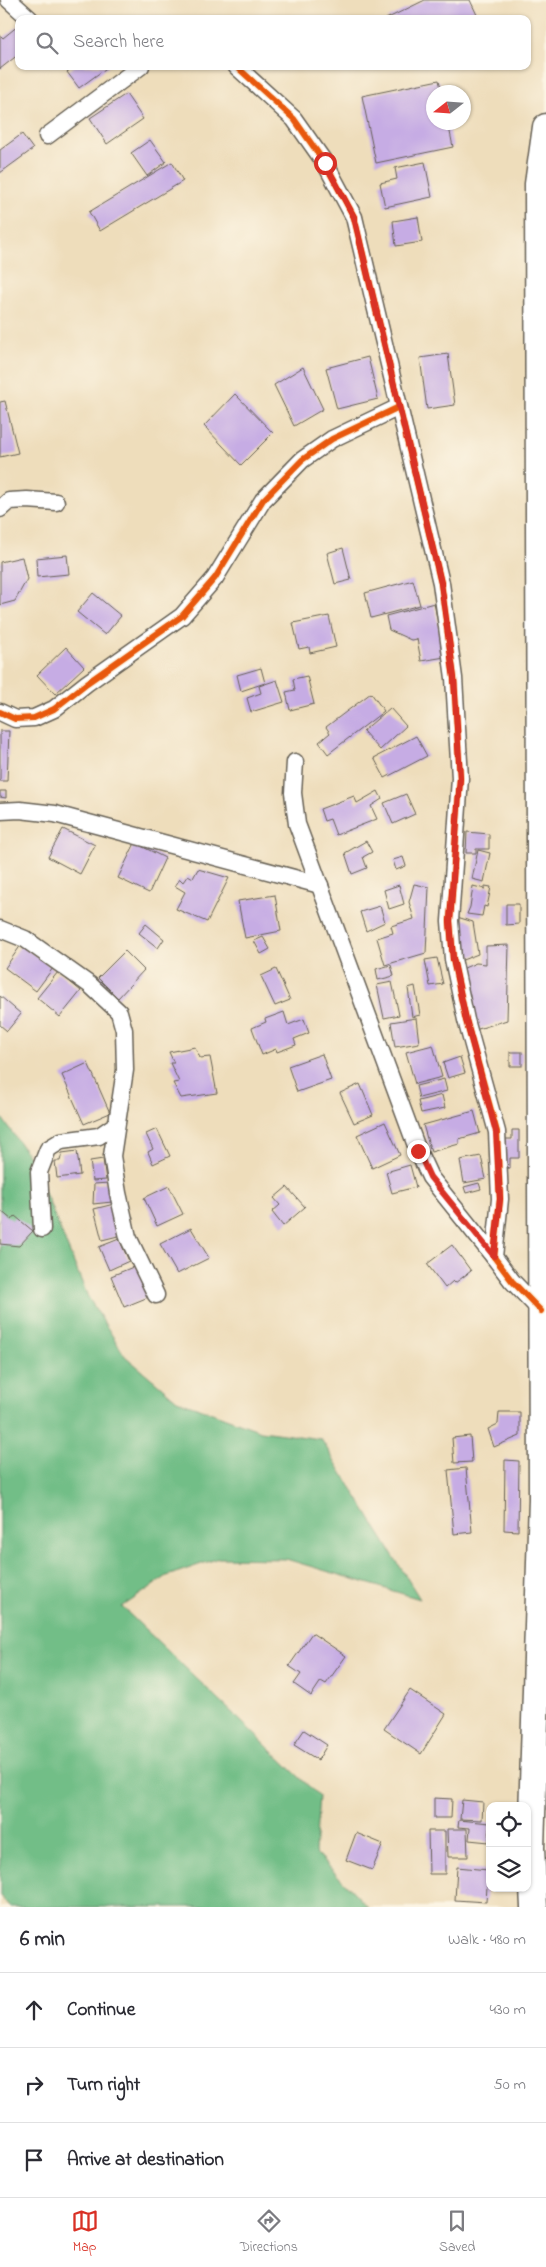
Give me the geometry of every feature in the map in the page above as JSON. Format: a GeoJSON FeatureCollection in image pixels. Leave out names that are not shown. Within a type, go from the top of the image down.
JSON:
{"type":"FeatureCollection","features":[{"type":"Feature","properties":{"kind":"main road"},"geometry":{"type":"LineString","coordinates":[[534,1907],[531,1848],[542,1499],[538,184],[545,132]]}},
{"type":"Feature","properties":{"kind":"street"},"geometry":{"type":"LineString","coordinates":[[9,0],[26,15]]}},
{"type":"Feature","properties":{"kind":"street"},"geometry":{"type":"LineString","coordinates":[[47,136],[135,70]]}},
{"type":"Feature","properties":{"kind":"street"},"geometry":{"type":"LineString","coordinates":[[240,70],[294,120],[325,163],[354,217],[441,583],[454,678],[460,778],[450,921],[453,959],[466,1020],[496,1132],[500,1199],[494,1256]]}},
{"type":"Feature","properties":{"kind":"street"},"geometry":{"type":"LineString","coordinates":[[0,712],[15,719],[34,718],[54,709],[86,683],[182,616],[215,578],[263,500],[302,460],[332,440],[399,406]]}},
{"type":"Feature","properties":{"kind":"street"},"geometry":{"type":"LineString","coordinates":[[0,509],[9,501],[56,502]]}},
{"type":"Feature","properties":{"kind":"street"},"geometry":{"type":"LineString","coordinates":[[296,762],[293,793],[297,824],[418,1151],[430,1177],[512,1281],[541,1312]]}},
{"type":"Feature","properties":{"kind":"street"},"geometry":{"type":"LineString","coordinates":[[0,811],[20,810],[55,814],[320,885]]}},
{"type":"Feature","properties":{"kind":"street"},"geometry":{"type":"LineString","coordinates":[[0,928],[25,940],[90,985],[119,1012],[124,1030],[125,1070],[115,1125],[112,1156],[128,1237],[156,1296]]}},
{"type":"Feature","properties":{"kind":"street"},"geometry":{"type":"LineString","coordinates":[[42,1229],[39,1172],[48,1149],[61,1142],[98,1136],[115,1125]]}},
{"type":"Feature","properties":{"kind":"green space"},"geometry":{"type":"Polygon","coordinates":[[[0,1115],[32,1161],[88,1297],[125,1356],[177,1400],[261,1431],[321,1439],[420,1599],[286,1559],[219,1558],[167,1576],[122,1607],[319,1796],[315,1852],[368,1907],[9,1907],[0,1896],[0,1115]]]}},
{"type":"Feature","properties":{"kind":"building"},"geometry":{"type":"Polygon","coordinates":[[[425,0],[470,0],[477,15],[394,15],[425,0]]]}},
{"type":"Feature","properties":{"kind":"building"},"geometry":{"type":"Polygon","coordinates":[[[15,28],[15,57],[0,69],[0,35],[3,38],[15,28]]]}},
{"type":"Feature","properties":{"kind":"building"},"geometry":{"type":"Polygon","coordinates":[[[70,70],[104,70],[79,88],[67,72],[70,70]]]}},
{"type":"Feature","properties":{"kind":"building"},"geometry":{"type":"Polygon","coordinates":[[[439,80],[440,85],[426,85],[426,130],[450,130],[453,147],[376,163],[362,96],[439,80]]]}},
{"type":"Feature","properties":{"kind":"building"},"geometry":{"type":"Polygon","coordinates":[[[126,94],[143,119],[107,144],[90,118],[126,94]]]}},
{"type":"Feature","properties":{"kind":"building"},"geometry":{"type":"Polygon","coordinates":[[[22,134],[33,149],[0,173],[0,150],[22,134]]]}},
{"type":"Feature","properties":{"kind":"building"},"geometry":{"type":"Polygon","coordinates":[[[150,140],[166,162],[147,176],[131,153],[150,140]]]}},
{"type":"Feature","properties":{"kind":"building"},"geometry":{"type":"Polygon","coordinates":[[[172,162],[183,181],[100,231],[89,212],[172,162]]]}},
{"type":"Feature","properties":{"kind":"building"},"geometry":{"type":"Polygon","coordinates":[[[425,162],[432,197],[385,207],[380,183],[397,179],[395,168],[425,162]]]}},
{"type":"Feature","properties":{"kind":"building"},"geometry":{"type":"Polygon","coordinates":[[[418,217],[422,242],[396,246],[393,221],[418,217]]]}},
{"type":"Feature","properties":{"kind":"building"},"geometry":{"type":"Polygon","coordinates":[[[448,354],[455,405],[427,409],[420,358],[448,354]]]}},
{"type":"Feature","properties":{"kind":"building"},"geometry":{"type":"Polygon","coordinates":[[[368,357],[378,399],[337,409],[326,368],[368,357]]]}},
{"type":"Feature","properties":{"kind":"building"},"geometry":{"type":"Polygon","coordinates":[[[303,367],[323,409],[294,426],[274,385],[303,367]]]}},
{"type":"Feature","properties":{"kind":"building"},"geometry":{"type":"Polygon","coordinates":[[[235,394],[273,433],[241,465],[204,426],[235,394]]]}},
{"type":"Feature","properties":{"kind":"building"},"geometry":{"type":"Polygon","coordinates":[[[5,401],[18,453],[0,457],[0,402],[5,401]]]}},
{"type":"Feature","properties":{"kind":"building"},"geometry":{"type":"Polygon","coordinates":[[[343,548],[351,580],[335,584],[327,553],[343,548]]]}},
{"type":"Feature","properties":{"kind":"building"},"geometry":{"type":"Polygon","coordinates":[[[67,555],[69,574],[37,577],[36,558],[67,555]]]}},
{"type":"Feature","properties":{"kind":"building"},"geometry":{"type":"Polygon","coordinates":[[[22,557],[27,579],[15,601],[0,605],[0,562],[22,557]]]}},
{"type":"Feature","properties":{"kind":"building"},"geometry":{"type":"Polygon","coordinates":[[[413,580],[420,605],[371,618],[365,593],[413,580]]]}},
{"type":"Feature","properties":{"kind":"building"},"geometry":{"type":"Polygon","coordinates":[[[93,593],[121,616],[105,635],[77,612],[93,593]]]}},
{"type":"Feature","properties":{"kind":"building"},"geometry":{"type":"Polygon","coordinates":[[[434,603],[445,657],[421,661],[417,639],[411,640],[389,630],[386,616],[434,603]]]}},
{"type":"Feature","properties":{"kind":"building"},"geometry":{"type":"Polygon","coordinates":[[[329,616],[336,647],[310,653],[309,647],[299,649],[293,623],[329,616]]]}},
{"type":"Feature","properties":{"kind":"building"},"geometry":{"type":"Polygon","coordinates":[[[66,647],[84,667],[55,694],[37,675],[66,647]]]}},
{"type":"Feature","properties":{"kind":"building"},"geometry":{"type":"Polygon","coordinates":[[[261,668],[265,683],[241,691],[237,675],[261,668]]]}},
{"type":"Feature","properties":{"kind":"building"},"geometry":{"type":"Polygon","coordinates":[[[307,676],[314,704],[290,710],[286,692],[295,690],[293,679],[307,676]]]}},
{"type":"Feature","properties":{"kind":"building"},"geometry":{"type":"Polygon","coordinates":[[[277,680],[284,702],[251,712],[247,698],[261,693],[259,686],[277,680]]]}},
{"type":"Feature","properties":{"kind":"building"},"geometry":{"type":"Polygon","coordinates":[[[371,693],[384,711],[328,754],[319,742],[330,733],[326,727],[371,693]]]}},
{"type":"Feature","properties":{"kind":"building"},"geometry":{"type":"Polygon","coordinates":[[[390,708],[406,726],[380,750],[363,731],[390,708]]]}},
{"type":"Feature","properties":{"kind":"building"},"geometry":{"type":"Polygon","coordinates":[[[0,731],[9,731],[7,781],[0,781],[0,731]]]}},
{"type":"Feature","properties":{"kind":"building"},"geometry":{"type":"Polygon","coordinates":[[[416,736],[427,756],[385,778],[374,758],[416,736]]]}},
{"type":"Feature","properties":{"kind":"building"},"geometry":{"type":"Polygon","coordinates":[[[0,791],[6,791],[6,798],[0,797],[0,791]]]}},
{"type":"Feature","properties":{"kind":"building"},"geometry":{"type":"Polygon","coordinates":[[[378,791],[382,799],[371,806],[377,819],[336,835],[330,819],[324,821],[320,809],[354,796],[357,803],[378,791]]]}},
{"type":"Feature","properties":{"kind":"building"},"geometry":{"type":"Polygon","coordinates":[[[406,794],[415,814],[393,824],[384,803],[406,794]]]}},
{"type":"Feature","properties":{"kind":"building"},"geometry":{"type":"Polygon","coordinates":[[[63,829],[95,845],[80,874],[48,857],[63,829]]]}},
{"type":"Feature","properties":{"kind":"building"},"geometry":{"type":"Polygon","coordinates":[[[467,832],[489,834],[489,849],[476,849],[476,853],[466,853],[467,832]]]}},
{"type":"Feature","properties":{"kind":"building"},"geometry":{"type":"Polygon","coordinates":[[[366,841],[372,852],[363,857],[367,868],[352,874],[345,853],[366,841]]]}},
{"type":"Feature","properties":{"kind":"building"},"geometry":{"type":"Polygon","coordinates":[[[135,843],[165,858],[149,893],[118,878],[135,843]]]}},
{"type":"Feature","properties":{"kind":"building"},"geometry":{"type":"Polygon","coordinates":[[[478,850],[490,853],[484,882],[472,879],[478,850]]]}},
{"type":"Feature","properties":{"kind":"building"},"geometry":{"type":"Polygon","coordinates":[[[403,857],[406,866],[396,870],[393,860],[403,857]]]}},
{"type":"Feature","properties":{"kind":"building"},"geometry":{"type":"Polygon","coordinates":[[[198,869],[229,878],[207,922],[176,909],[185,892],[175,886],[180,879],[183,882],[188,875],[193,878],[198,869]]]}},
{"type":"Feature","properties":{"kind":"building"},"geometry":{"type":"Polygon","coordinates":[[[414,884],[429,887],[426,953],[385,965],[377,938],[393,933],[391,926],[414,919],[409,902],[414,884]]]}},
{"type":"Feature","properties":{"kind":"building"},"geometry":{"type":"Polygon","coordinates":[[[399,885],[404,904],[389,909],[384,890],[399,885]]]}},
{"type":"Feature","properties":{"kind":"building"},"geometry":{"type":"Polygon","coordinates":[[[473,886],[485,889],[485,886],[491,887],[487,907],[484,906],[482,916],[467,914],[473,886]]]}},
{"type":"Feature","properties":{"kind":"building"},"geometry":{"type":"Polygon","coordinates":[[[275,895],[281,931],[245,938],[238,901],[275,895]]]}},
{"type":"Feature","properties":{"kind":"building"},"geometry":{"type":"Polygon","coordinates":[[[506,904],[519,904],[519,924],[506,925],[506,904]]]}},
{"type":"Feature","properties":{"kind":"building"},"geometry":{"type":"Polygon","coordinates":[[[380,906],[385,922],[366,931],[360,912],[380,906]]]}},
{"type":"Feature","properties":{"kind":"building"},"geometry":{"type":"Polygon","coordinates":[[[454,916],[473,922],[478,954],[460,961],[454,916]]]}},
{"type":"Feature","properties":{"kind":"building"},"geometry":{"type":"Polygon","coordinates":[[[146,924],[164,939],[158,948],[139,933],[146,924]]]}},
{"type":"Feature","properties":{"kind":"building"},"geometry":{"type":"Polygon","coordinates":[[[263,937],[270,949],[261,954],[254,941],[263,937]]]}},
{"type":"Feature","properties":{"kind":"building"},"geometry":{"type":"Polygon","coordinates":[[[21,945],[53,968],[36,991],[5,968],[21,945]]]}},
{"type":"Feature","properties":{"kind":"building"},"geometry":{"type":"Polygon","coordinates":[[[509,945],[507,1020],[475,1030],[457,971],[476,963],[486,964],[486,946],[509,945]]]}},
{"type":"Feature","properties":{"kind":"building"},"geometry":{"type":"Polygon","coordinates":[[[125,951],[144,970],[118,998],[98,978],[125,951]]]}},
{"type":"Feature","properties":{"kind":"building"},"geometry":{"type":"Polygon","coordinates":[[[437,958],[443,984],[430,986],[425,960],[437,958]]]}},
{"type":"Feature","properties":{"kind":"building"},"geometry":{"type":"Polygon","coordinates":[[[391,965],[394,976],[378,980],[376,969],[391,965]]]}},
{"type":"Feature","properties":{"kind":"building"},"geometry":{"type":"Polygon","coordinates":[[[276,969],[290,1000],[275,1006],[261,976],[276,969]]]}},
{"type":"Feature","properties":{"kind":"building"},"geometry":{"type":"Polygon","coordinates":[[[58,972],[81,991],[60,1017],[37,998],[58,972]]]}},
{"type":"Feature","properties":{"kind":"building"},"geometry":{"type":"Polygon","coordinates":[[[392,982],[399,1015],[384,1018],[377,985],[392,982]]]}},
{"type":"Feature","properties":{"kind":"building"},"geometry":{"type":"Polygon","coordinates":[[[415,986],[420,1015],[412,1017],[408,988],[415,986]]]}},
{"type":"Feature","properties":{"kind":"building"},"geometry":{"type":"Polygon","coordinates":[[[0,996],[21,1014],[7,1031],[0,1025],[0,996]]]}},
{"type":"Feature","properties":{"kind":"building"},"geometry":{"type":"Polygon","coordinates":[[[284,1012],[288,1025],[304,1019],[309,1033],[294,1039],[296,1045],[277,1052],[276,1049],[262,1055],[252,1028],[266,1022],[265,1019],[284,1012]]]}},
{"type":"Feature","properties":{"kind":"building"},"geometry":{"type":"Polygon","coordinates":[[[416,1018],[419,1043],[395,1047],[391,1022],[416,1018]]]}},
{"type":"Feature","properties":{"kind":"building"},"geometry":{"type":"Polygon","coordinates":[[[433,1045],[442,1077],[415,1084],[406,1052],[433,1045]]]}},
{"type":"Feature","properties":{"kind":"building"},"geometry":{"type":"Polygon","coordinates":[[[195,1047],[200,1058],[210,1057],[217,1093],[181,1098],[173,1083],[179,1082],[170,1063],[174,1063],[169,1052],[195,1047]]]}},
{"type":"Feature","properties":{"kind":"building"},"geometry":{"type":"Polygon","coordinates":[[[510,1052],[522,1052],[522,1066],[510,1066],[510,1052]]]}},
{"type":"Feature","properties":{"kind":"building"},"geometry":{"type":"Polygon","coordinates":[[[322,1054],[331,1080],[297,1092],[288,1066],[322,1054]]]}},
{"type":"Feature","properties":{"kind":"building"},"geometry":{"type":"Polygon","coordinates":[[[460,1057],[465,1073],[448,1078],[443,1063],[460,1057]]]}},
{"type":"Feature","properties":{"kind":"building"},"geometry":{"type":"Polygon","coordinates":[[[88,1063],[110,1113],[84,1124],[62,1075],[88,1063]]]}},
{"type":"Feature","properties":{"kind":"building"},"geometry":{"type":"Polygon","coordinates":[[[444,1079],[447,1091],[419,1098],[416,1086],[444,1079]]]}},
{"type":"Feature","properties":{"kind":"building"},"geometry":{"type":"Polygon","coordinates":[[[360,1084],[373,1115],[354,1123],[340,1093],[360,1084]]]}},
{"type":"Feature","properties":{"kind":"building"},"geometry":{"type":"Polygon","coordinates":[[[442,1095],[445,1108],[421,1113],[418,1101],[442,1095]]]}},
{"type":"Feature","properties":{"kind":"building"},"geometry":{"type":"Polygon","coordinates":[[[474,1111],[480,1133],[459,1139],[459,1144],[431,1152],[423,1125],[474,1111]]]}},
{"type":"Feature","properties":{"kind":"building"},"geometry":{"type":"Polygon","coordinates":[[[385,1122],[400,1155],[372,1168],[357,1135],[385,1122]]]}},
{"type":"Feature","properties":{"kind":"building"},"geometry":{"type":"Polygon","coordinates":[[[157,1129],[170,1156],[153,1164],[148,1152],[153,1149],[146,1134],[157,1129]]]}},
{"type":"Feature","properties":{"kind":"building"},"geometry":{"type":"Polygon","coordinates":[[[512,1130],[519,1130],[519,1158],[510,1158],[510,1168],[501,1169],[501,1139],[512,1139],[512,1130]]]}},
{"type":"Feature","properties":{"kind":"building"},"geometry":{"type":"Polygon","coordinates":[[[77,1151],[80,1175],[57,1178],[55,1161],[60,1161],[62,1153],[77,1151]]]}},
{"type":"Feature","properties":{"kind":"building"},"geometry":{"type":"Polygon","coordinates":[[[481,1156],[486,1179],[464,1183],[460,1160],[481,1156]]]}},
{"type":"Feature","properties":{"kind":"building"},"geometry":{"type":"Polygon","coordinates":[[[103,1159],[106,1180],[93,1181],[90,1161],[103,1159]]]}},
{"type":"Feature","properties":{"kind":"building"},"geometry":{"type":"Polygon","coordinates":[[[410,1165],[416,1187],[392,1193],[386,1172],[410,1165]]]}},
{"type":"Feature","properties":{"kind":"building"},"geometry":{"type":"Polygon","coordinates":[[[109,1183],[112,1202],[93,1204],[94,1184],[109,1183]]]}},
{"type":"Feature","properties":{"kind":"building"},"geometry":{"type":"Polygon","coordinates":[[[479,1183],[481,1189],[466,1193],[464,1187],[479,1183]]]}},
{"type":"Feature","properties":{"kind":"building"},"geometry":{"type":"Polygon","coordinates":[[[169,1186],[183,1214],[157,1226],[144,1198],[169,1186]]]}},
{"type":"Feature","properties":{"kind":"building"},"geometry":{"type":"Polygon","coordinates":[[[287,1187],[305,1207],[283,1226],[272,1212],[280,1205],[274,1198],[287,1187]]]}},
{"type":"Feature","properties":{"kind":"building"},"geometry":{"type":"Polygon","coordinates":[[[114,1204],[122,1235],[102,1240],[94,1209],[114,1204]]]}},
{"type":"Feature","properties":{"kind":"building"},"geometry":{"type":"Polygon","coordinates":[[[0,1210],[12,1220],[15,1216],[33,1231],[19,1246],[0,1244],[0,1210]]]}},
{"type":"Feature","properties":{"kind":"building"},"geometry":{"type":"Polygon","coordinates":[[[191,1228],[209,1258],[177,1274],[160,1244],[191,1228]]]}},
{"type":"Feature","properties":{"kind":"building"},"geometry":{"type":"Polygon","coordinates":[[[119,1239],[129,1261],[109,1270],[99,1247],[119,1239]]]}},
{"type":"Feature","properties":{"kind":"building"},"geometry":{"type":"Polygon","coordinates":[[[452,1245],[471,1271],[445,1288],[427,1264],[452,1245]]]}},
{"type":"Feature","properties":{"kind":"building"},"geometry":{"type":"Polygon","coordinates":[[[138,1265],[151,1296],[124,1307],[111,1276],[138,1265]]]}},
{"type":"Feature","properties":{"kind":"building"},"geometry":{"type":"Polygon","coordinates":[[[499,1412],[520,1412],[520,1436],[494,1447],[488,1429],[498,1424],[499,1412]]]}},
{"type":"Feature","properties":{"kind":"building"},"geometry":{"type":"Polygon","coordinates":[[[470,1436],[472,1462],[454,1463],[452,1438],[470,1436]]]}},
{"type":"Feature","properties":{"kind":"building"},"geometry":{"type":"Polygon","coordinates":[[[505,1460],[519,1461],[518,1531],[504,1530],[505,1460]]]}},
{"type":"Feature","properties":{"kind":"building"},"geometry":{"type":"Polygon","coordinates":[[[466,1468],[472,1532],[454,1534],[448,1470],[466,1468]]]}},
{"type":"Feature","properties":{"kind":"building"},"geometry":{"type":"Polygon","coordinates":[[[312,1633],[346,1656],[326,1684],[321,1681],[311,1696],[294,1684],[301,1674],[289,1666],[312,1633]]]}},
{"type":"Feature","properties":{"kind":"building"},"geometry":{"type":"Polygon","coordinates":[[[410,1690],[446,1714],[421,1754],[384,1729],[410,1690]]]}},
{"type":"Feature","properties":{"kind":"building"},"geometry":{"type":"Polygon","coordinates":[[[304,1730],[327,1745],[318,1760],[294,1745],[304,1730]]]}},
{"type":"Feature","properties":{"kind":"building"},"geometry":{"type":"Polygon","coordinates":[[[434,1798],[452,1799],[451,1818],[434,1818],[434,1798]]]}},
{"type":"Feature","properties":{"kind":"building"},"geometry":{"type":"Polygon","coordinates":[[[462,1800],[483,1802],[482,1820],[460,1819],[462,1800]]]}},
{"type":"Feature","properties":{"kind":"building"},"geometry":{"type":"Polygon","coordinates":[[[459,1820],[486,1823],[486,1842],[469,1840],[470,1828],[458,1827],[459,1820]]]}},
{"type":"Feature","properties":{"kind":"building"},"geometry":{"type":"Polygon","coordinates":[[[447,1829],[467,1829],[468,1857],[448,1857],[447,1829]]]}},
{"type":"Feature","properties":{"kind":"building"},"geometry":{"type":"Polygon","coordinates":[[[428,1831],[445,1831],[445,1874],[429,1874],[428,1831]]]}},
{"type":"Feature","properties":{"kind":"building"},"geometry":{"type":"Polygon","coordinates":[[[356,1833],[383,1844],[372,1870],[346,1860],[356,1833]]]}},
{"type":"Feature","properties":{"kind":"building"},"geometry":{"type":"Polygon","coordinates":[[[457,1867],[486,1870],[486,1902],[455,1900],[457,1867]]]}},
{"type":"Feature","properties":{"kind":"cycle path"},"geometry":{"type":"LineString","coordinates":[[240,70],[294,119],[325,163],[354,217],[441,583],[454,678],[460,778],[450,921],[453,959],[466,1020],[497,1132],[500,1199],[494,1257],[512,1281],[541,1311]]}},
{"type":"Feature","properties":{"kind":"cycle path"},"geometry":{"type":"LineString","coordinates":[[0,712],[15,719],[34,718],[54,709],[87,683],[182,616],[215,578],[263,500],[302,460],[332,439],[399,407]]}},
{"type":"Feature","properties":{"kind":"route"},"geometry":{"type":"LineString","coordinates":[[325,163],[354,217],[441,583],[454,678],[460,778],[450,921],[453,959],[466,1020],[496,1132],[500,1199],[494,1256],[430,1177],[418,1151]]}}]}
